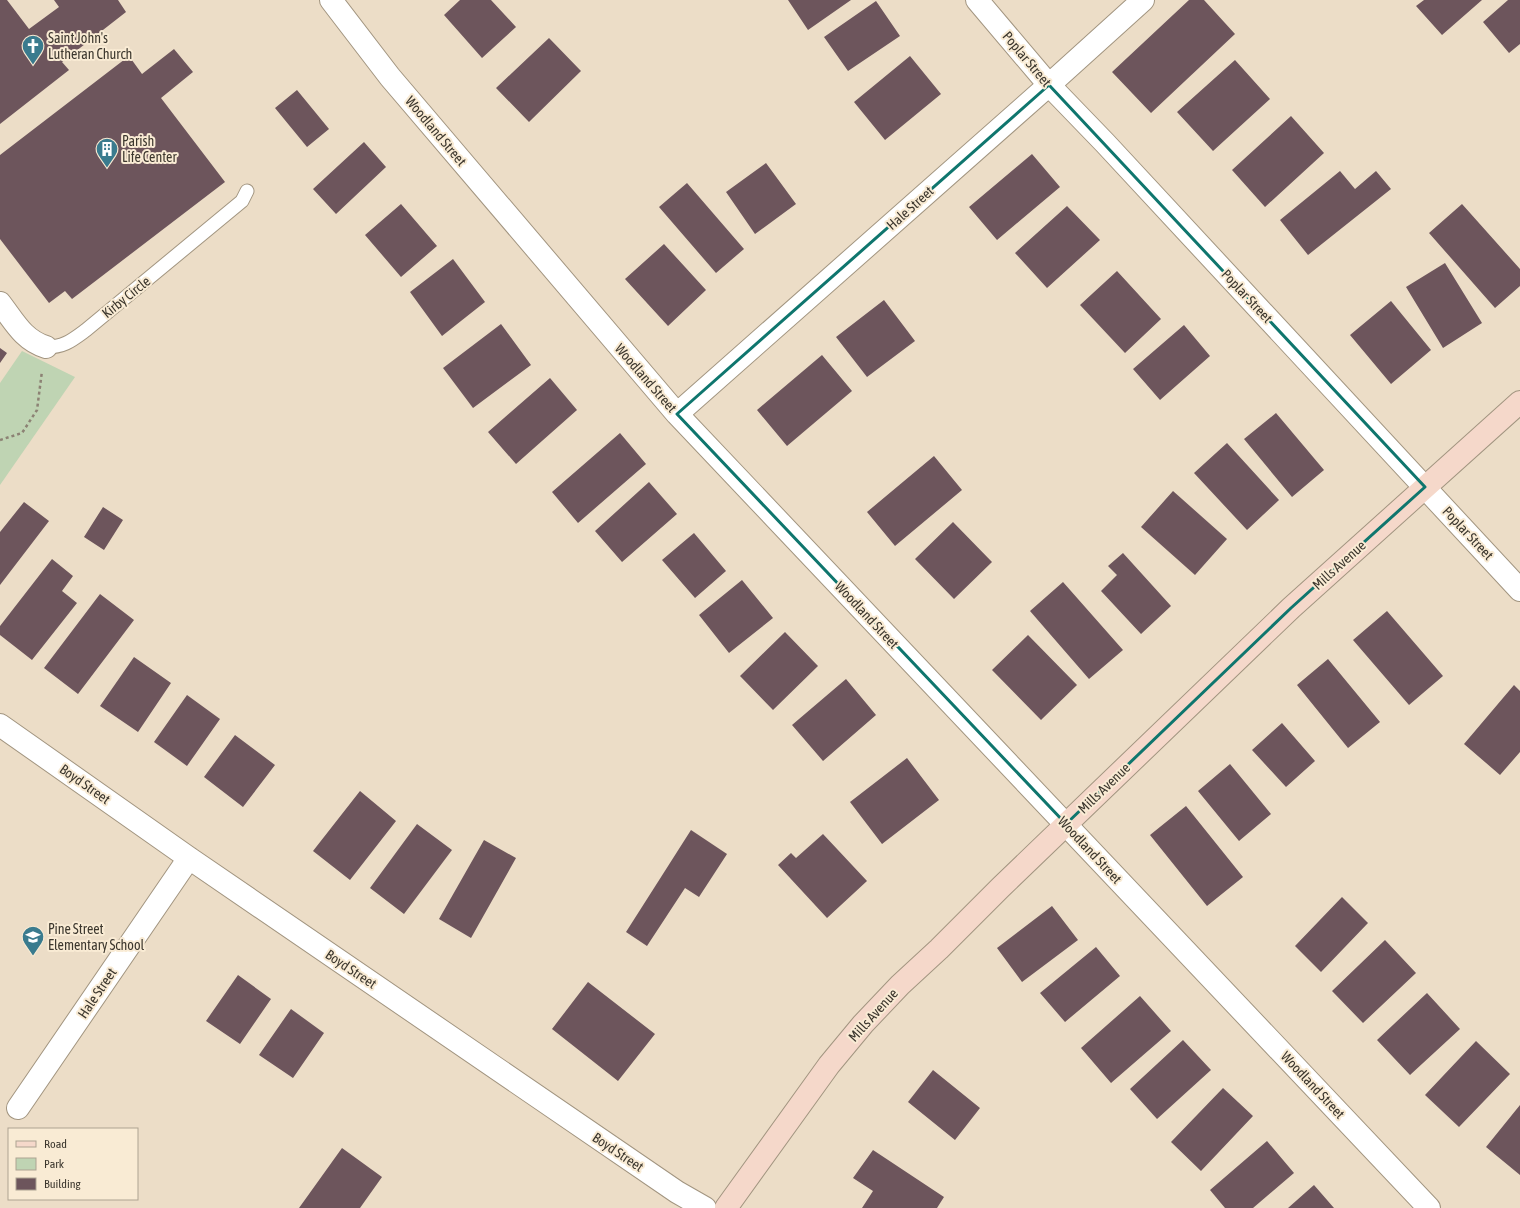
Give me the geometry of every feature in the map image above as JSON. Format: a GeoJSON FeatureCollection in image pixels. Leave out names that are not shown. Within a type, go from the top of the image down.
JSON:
{"type":"FeatureCollection","features":[{"type":"Feature","properties":{"kind":"street","name":"Woodland Street"},"geometry":{"type":"LineString","coordinates":[[331,0],[390,77],[677,414],[1429,1208]]}},
{"type":"Feature","properties":{"kind":"street","name":"Poplar Street"},"geometry":{"type":"LineString","coordinates":[[977,0],[1049,85],[1520,590]]}},
{"type":"Feature","properties":{"kind":"street","name":"Hale Street"},"geometry":{"type":"LineString","coordinates":[[677,414],[1143,0]]}},
{"type":"Feature","properties":{"kind":"street"},"geometry":{"type":"LineString","coordinates":[[0,303],[26,337],[35,344],[46,347]]}},
{"type":"Feature","properties":{"kind":"street","name":"Mills Avenue"},"geometry":{"type":"LineString","coordinates":[[726,1208],[829,1065],[863,1024],[900,985],[1291,608],[1520,402]]}},
{"type":"Feature","properties":{"kind":"street","name":"Boyd Street"},"geometry":{"type":"LineString","coordinates":[[0,725],[189,858],[677,1192],[705,1208]]}},
{"type":"Feature","properties":{"kind":"street","name":"Hale Street"},"geometry":{"type":"LineString","coordinates":[[18,1108],[189,858]]}},
{"type":"Feature","properties":{"kind":"lane","name":"Kirby Circle"},"geometry":{"type":"LineString","coordinates":[[46,347],[56,347],[67,344],[86,330],[242,201],[247,191]]}},
{"type":"Feature","properties":{"kind":"path"},"geometry":{"type":"LineString","coordinates":[[0,440],[22,433],[37,410],[46,347]]}},
{"type":"Feature","properties":{"kind":"highlighted area"},"geometry":{"type":"Polygon","coordinates":[[[1049,85],[1425,487],[1291,608],[1066,824],[677,414],[1049,85]]]}},
{"type":"Feature","properties":{"kind":"green space"},"geometry":{"type":"Polygon","coordinates":[[[22,351],[75,377],[0,485],[0,383],[22,351]]]}},
{"type":"Feature","properties":{"kind":"building","name":"Saint John's Lutheran Church"},"geometry":{"type":"Polygon","coordinates":[[[0,0],[7,0],[29,29],[59,7],[54,0],[118,0],[126,12],[62,62],[69,70],[0,124],[0,0]]]}},
{"type":"Feature","properties":{"kind":"building"},"geometry":{"type":"Polygon","coordinates":[[[460,0],[491,0],[516,27],[482,58],[444,15],[460,0]]]}},
{"type":"Feature","properties":{"kind":"building"},"geometry":{"type":"Polygon","coordinates":[[[788,0],[851,0],[808,30],[788,0]]]}},
{"type":"Feature","properties":{"kind":"building"},"geometry":{"type":"Polygon","coordinates":[[[1189,0],[1204,0],[1235,34],[1151,113],[1112,72],[1189,0]]]}},
{"type":"Feature","properties":{"kind":"building"},"geometry":{"type":"Polygon","coordinates":[[[1424,0],[1482,0],[1442,35],[1416,6],[1424,0]]]}},
{"type":"Feature","properties":{"kind":"building"},"geometry":{"type":"Polygon","coordinates":[[[1508,0],[1520,0],[1520,44],[1509,53],[1483,22],[1508,0]]]}},
{"type":"Feature","properties":{"kind":"building"},"geometry":{"type":"Polygon","coordinates":[[[876,1],[900,36],[848,71],[824,37],[876,1]]]}},
{"type":"Feature","properties":{"kind":"building"},"geometry":{"type":"Polygon","coordinates":[[[549,38],[581,71],[529,122],[496,88],[549,38]]]}},
{"type":"Feature","properties":{"kind":"building","name":"Parish Life Center"},"geometry":{"type":"Polygon","coordinates":[[[174,49],[193,72],[161,98],[225,182],[72,299],[65,291],[49,303],[0,239],[0,155],[129,56],[142,74],[174,49]]]}},
{"type":"Feature","properties":{"kind":"building"},"geometry":{"type":"Polygon","coordinates":[[[910,56],[941,94],[885,140],[854,102],[910,56]]]}},
{"type":"Feature","properties":{"kind":"building"},"geometry":{"type":"Polygon","coordinates":[[[1235,60],[1270,99],[1213,151],[1177,112],[1235,60]]]}},
{"type":"Feature","properties":{"kind":"building"},"geometry":{"type":"Polygon","coordinates":[[[297,90],[329,129],[307,147],[275,108],[297,90]]]}},
{"type":"Feature","properties":{"kind":"building"},"geometry":{"type":"Polygon","coordinates":[[[1291,116],[1324,153],[1265,207],[1232,170],[1291,116]]]}},
{"type":"Feature","properties":{"kind":"building"},"geometry":{"type":"Polygon","coordinates":[[[364,142],[386,167],[336,214],[313,189],[364,142]]]}},
{"type":"Feature","properties":{"kind":"building"},"geometry":{"type":"Polygon","coordinates":[[[1032,154],[1060,187],[997,240],[969,207],[1032,154]]]}},
{"type":"Feature","properties":{"kind":"building"},"geometry":{"type":"Polygon","coordinates":[[[766,163],[796,204],[755,234],[726,192],[766,163]]]}},
{"type":"Feature","properties":{"kind":"building"},"geometry":{"type":"Polygon","coordinates":[[[1340,171],[1355,189],[1376,171],[1391,189],[1308,255],[1280,220],[1340,171]]]}},
{"type":"Feature","properties":{"kind":"building"},"geometry":{"type":"Polygon","coordinates":[[[687,183],[744,249],[716,273],[659,207],[687,183]]]}},
{"type":"Feature","properties":{"kind":"building"},"geometry":{"type":"Polygon","coordinates":[[[401,204],[437,246],[401,277],[365,235],[401,204]]]}},
{"type":"Feature","properties":{"kind":"building"},"geometry":{"type":"Polygon","coordinates":[[[1462,204],[1520,269],[1520,286],[1495,308],[1429,233],[1462,204]]]}},
{"type":"Feature","properties":{"kind":"building"},"geometry":{"type":"Polygon","coordinates":[[[1067,206],[1100,240],[1047,288],[1015,253],[1067,206]]]}},
{"type":"Feature","properties":{"kind":"building"},"geometry":{"type":"Polygon","coordinates":[[[664,244],[706,290],[668,326],[625,279],[664,244]]]}},
{"type":"Feature","properties":{"kind":"building"},"geometry":{"type":"Polygon","coordinates":[[[453,259],[485,302],[442,336],[410,292],[453,259]]]}},
{"type":"Feature","properties":{"kind":"building"},"geometry":{"type":"Polygon","coordinates":[[[1445,263],[1482,323],[1443,348],[1406,287],[1445,263]]]}},
{"type":"Feature","properties":{"kind":"building"},"geometry":{"type":"Polygon","coordinates":[[[1117,271],[1161,319],[1125,353],[1080,305],[1117,271]]]}},
{"type":"Feature","properties":{"kind":"building"},"geometry":{"type":"Polygon","coordinates":[[[884,300],[915,341],[867,377],[836,337],[884,300]]]}},
{"type":"Feature","properties":{"kind":"building"},"geometry":{"type":"Polygon","coordinates":[[[1391,301],[1431,350],[1391,384],[1350,335],[1391,301]]]}},
{"type":"Feature","properties":{"kind":"building"},"geometry":{"type":"Polygon","coordinates":[[[501,324],[531,365],[473,408],[443,368],[501,324]]]}},
{"type":"Feature","properties":{"kind":"building"},"geometry":{"type":"Polygon","coordinates":[[[1184,325],[1210,356],[1160,400],[1133,369],[1184,325]]]}},
{"type":"Feature","properties":{"kind":"building"},"geometry":{"type":"Polygon","coordinates":[[[0,348],[7,353],[0,363],[0,348]]]}},
{"type":"Feature","properties":{"kind":"building"},"geometry":{"type":"Polygon","coordinates":[[[822,355],[852,391],[787,446],[757,410],[822,355]]]}},
{"type":"Feature","properties":{"kind":"building"},"geometry":{"type":"Polygon","coordinates":[[[550,378],[577,410],[516,464],[488,432],[550,378]]]}},
{"type":"Feature","properties":{"kind":"building"},"geometry":{"type":"Polygon","coordinates":[[[1276,413],[1324,470],[1292,497],[1244,439],[1276,413]]]}},
{"type":"Feature","properties":{"kind":"building"},"geometry":{"type":"Polygon","coordinates":[[[620,433],[646,464],[578,523],[552,492],[620,433]]]}},
{"type":"Feature","properties":{"kind":"building"},"geometry":{"type":"Polygon","coordinates":[[[1227,443],[1279,500],[1247,530],[1194,473],[1227,443]]]}},
{"type":"Feature","properties":{"kind":"building"},"geometry":{"type":"Polygon","coordinates":[[[934,456],[962,490],[895,546],[867,512],[934,456]]]}},
{"type":"Feature","properties":{"kind":"building"},"geometry":{"type":"Polygon","coordinates":[[[649,482],[677,514],[622,562],[595,531],[649,482]]]}},
{"type":"Feature","properties":{"kind":"building"},"geometry":{"type":"Polygon","coordinates":[[[1173,491],[1227,539],[1195,575],[1141,527],[1173,491]]]}},
{"type":"Feature","properties":{"kind":"building"},"geometry":{"type":"Polygon","coordinates":[[[24,502],[49,521],[0,585],[0,532],[24,502]]]}},
{"type":"Feature","properties":{"kind":"building"},"geometry":{"type":"Polygon","coordinates":[[[103,507],[123,520],[104,550],[84,537],[103,507]]]}},
{"type":"Feature","properties":{"kind":"building"},"geometry":{"type":"Polygon","coordinates":[[[953,522],[992,562],[954,599],[915,559],[953,522]]]}},
{"type":"Feature","properties":{"kind":"building"},"geometry":{"type":"Polygon","coordinates":[[[694,533],[726,571],[695,598],[662,560],[694,533]]]}},
{"type":"Feature","properties":{"kind":"building"},"geometry":{"type":"Polygon","coordinates":[[[1123,553],[1171,606],[1141,634],[1101,591],[1117,575],[1108,566],[1123,553]]]}},
{"type":"Feature","properties":{"kind":"building"},"geometry":{"type":"Polygon","coordinates":[[[52,559],[73,576],[62,591],[77,603],[32,660],[0,635],[0,626],[52,559]]]}},
{"type":"Feature","properties":{"kind":"building"},"geometry":{"type":"Polygon","coordinates":[[[742,580],[773,618],[729,653],[699,615],[742,580]]]}},
{"type":"Feature","properties":{"kind":"building"},"geometry":{"type":"Polygon","coordinates":[[[1063,582],[1123,650],[1089,679],[1030,611],[1063,582]]]}},
{"type":"Feature","properties":{"kind":"building"},"geometry":{"type":"Polygon","coordinates":[[[100,594],[134,620],[78,694],[44,668],[100,594]]]}},
{"type":"Feature","properties":{"kind":"building"},"geometry":{"type":"Polygon","coordinates":[[[1387,611],[1443,676],[1409,705],[1353,640],[1387,611]]]}},
{"type":"Feature","properties":{"kind":"building"},"geometry":{"type":"Polygon","coordinates":[[[785,632],[818,666],[773,710],[740,676],[785,632]]]}},
{"type":"Feature","properties":{"kind":"building"},"geometry":{"type":"Polygon","coordinates":[[[1028,635],[1077,685],[1041,720],[992,670],[1028,635]]]}},
{"type":"Feature","properties":{"kind":"building"},"geometry":{"type":"Polygon","coordinates":[[[134,657],[171,683],[138,732],[100,706],[134,657]]]}},
{"type":"Feature","properties":{"kind":"building"},"geometry":{"type":"Polygon","coordinates":[[[1328,659],[1380,722],[1348,748],[1297,685],[1328,659]]]}},
{"type":"Feature","properties":{"kind":"building"},"geometry":{"type":"Polygon","coordinates":[[[846,679],[876,715],[823,761],[792,725],[846,679]]]}},
{"type":"Feature","properties":{"kind":"building"},"geometry":{"type":"Polygon","coordinates":[[[1514,685],[1520,691],[1520,752],[1500,775],[1464,744],[1514,685]]]}},
{"type":"Feature","properties":{"kind":"building"},"geometry":{"type":"Polygon","coordinates":[[[187,695],[220,719],[187,766],[154,742],[187,695]]]}},
{"type":"Feature","properties":{"kind":"building"},"geometry":{"type":"Polygon","coordinates":[[[1282,723],[1315,761],[1286,787],[1252,750],[1282,723]]]}},
{"type":"Feature","properties":{"kind":"building"},"geometry":{"type":"Polygon","coordinates":[[[235,735],[275,765],[243,807],[204,777],[235,735]]]}},
{"type":"Feature","properties":{"kind":"building"},"geometry":{"type":"Polygon","coordinates":[[[907,758],[939,800],[882,844],[850,802],[907,758]]]}},
{"type":"Feature","properties":{"kind":"building"},"geometry":{"type":"Polygon","coordinates":[[[1230,764],[1271,814],[1239,841],[1198,791],[1230,764]]]}},
{"type":"Feature","properties":{"kind":"building"},"geometry":{"type":"Polygon","coordinates":[[[360,791],[396,821],[350,880],[313,851],[360,791]]]}},
{"type":"Feature","properties":{"kind":"building"},"geometry":{"type":"Polygon","coordinates":[[[1186,806],[1243,877],[1207,906],[1150,835],[1186,806]]]}},
{"type":"Feature","properties":{"kind":"building"},"geometry":{"type":"Polygon","coordinates":[[[417,824],[452,850],[404,914],[370,888],[417,824]]]}},
{"type":"Feature","properties":{"kind":"building"},"geometry":{"type":"Polygon","coordinates":[[[691,830],[727,854],[699,897],[685,888],[647,946],[626,932],[691,830]]]}},
{"type":"Feature","properties":{"kind":"building"},"geometry":{"type":"Polygon","coordinates":[[[823,834],[867,881],[827,918],[778,865],[791,853],[796,858],[823,834]]]}},
{"type":"Feature","properties":{"kind":"building"},"geometry":{"type":"Polygon","coordinates":[[[484,840],[516,858],[471,938],[439,919],[484,840]]]}},
{"type":"Feature","properties":{"kind":"building"},"geometry":{"type":"Polygon","coordinates":[[[1342,897],[1368,923],[1321,972],[1295,946],[1342,897]]]}},
{"type":"Feature","properties":{"kind":"building"},"geometry":{"type":"Polygon","coordinates":[[[1052,906],[1078,940],[1022,982],[997,948],[1052,906]]]}},
{"type":"Feature","properties":{"kind":"building"},"geometry":{"type":"Polygon","coordinates":[[[1385,940],[1416,973],[1363,1023],[1332,991],[1385,940]]]}},
{"type":"Feature","properties":{"kind":"building"},"geometry":{"type":"Polygon","coordinates":[[[1096,947],[1120,976],[1065,1022],[1040,993],[1096,947]]]}},
{"type":"Feature","properties":{"kind":"building"},"geometry":{"type":"Polygon","coordinates":[[[238,975],[271,999],[240,1044],[206,1021],[238,975]]]}},
{"type":"Feature","properties":{"kind":"building"},"geometry":{"type":"Polygon","coordinates":[[[588,982],[655,1034],[618,1081],[552,1029],[588,982]]]}},
{"type":"Feature","properties":{"kind":"building"},"geometry":{"type":"Polygon","coordinates":[[[1427,993],[1460,1029],[1410,1075],[1377,1040],[1427,993]]]}},
{"type":"Feature","properties":{"kind":"building"},"geometry":{"type":"Polygon","coordinates":[[[1140,996],[1171,1031],[1111,1083],[1081,1048],[1140,996]]]}},
{"type":"Feature","properties":{"kind":"building"},"geometry":{"type":"Polygon","coordinates":[[[291,1009],[324,1033],[293,1078],[259,1055],[291,1009]]]}},
{"type":"Feature","properties":{"kind":"building"},"geometry":{"type":"Polygon","coordinates":[[[1183,1040],[1211,1070],[1157,1119],[1130,1089],[1183,1040]]]}},
{"type":"Feature","properties":{"kind":"building"},"geometry":{"type":"Polygon","coordinates":[[[1476,1041],[1510,1074],[1459,1127],[1425,1095],[1476,1041]]]}},
{"type":"Feature","properties":{"kind":"building"},"geometry":{"type":"Polygon","coordinates":[[[933,1070],[980,1108],[955,1140],[908,1102],[933,1070]]]}},
{"type":"Feature","properties":{"kind":"building"},"geometry":{"type":"Polygon","coordinates":[[[1223,1088],[1253,1116],[1201,1171],[1171,1142],[1223,1088]]]}},
{"type":"Feature","properties":{"kind":"building"},"geometry":{"type":"Polygon","coordinates":[[[1520,1105],[1520,1175],[1486,1147],[1520,1105]]]}},
{"type":"Feature","properties":{"kind":"building"},"geometry":{"type":"Polygon","coordinates":[[[1267,1141],[1294,1173],[1253,1208],[1225,1208],[1210,1190],[1267,1141]]]}},
{"type":"Feature","properties":{"kind":"building"},"geometry":{"type":"Polygon","coordinates":[[[342,1148],[382,1177],[360,1208],[299,1208],[342,1148]]]}},
{"type":"Feature","properties":{"kind":"building"},"geometry":{"type":"Polygon","coordinates":[[[873,1150],[944,1197],[937,1208],[862,1208],[873,1191],[853,1178],[873,1150]]]}},
{"type":"Feature","properties":{"kind":"building"},"geometry":{"type":"Polygon","coordinates":[[[1314,1185],[1334,1208],[1288,1208],[1314,1185]]]}},
{"type":"Feature","properties":{"kind":"place","name":"Saint John's Lutheran Church"},"geometry":{"type":"Point","coordinates":[33,66]}},
{"type":"Feature","properties":{"kind":"place","name":"Parish Life Center"},"geometry":{"type":"Point","coordinates":[107,168]}},
{"type":"Feature","properties":{"kind":"place","name":"Pine Street Elementary School"},"geometry":{"type":"Point","coordinates":[33,956]}}]}
